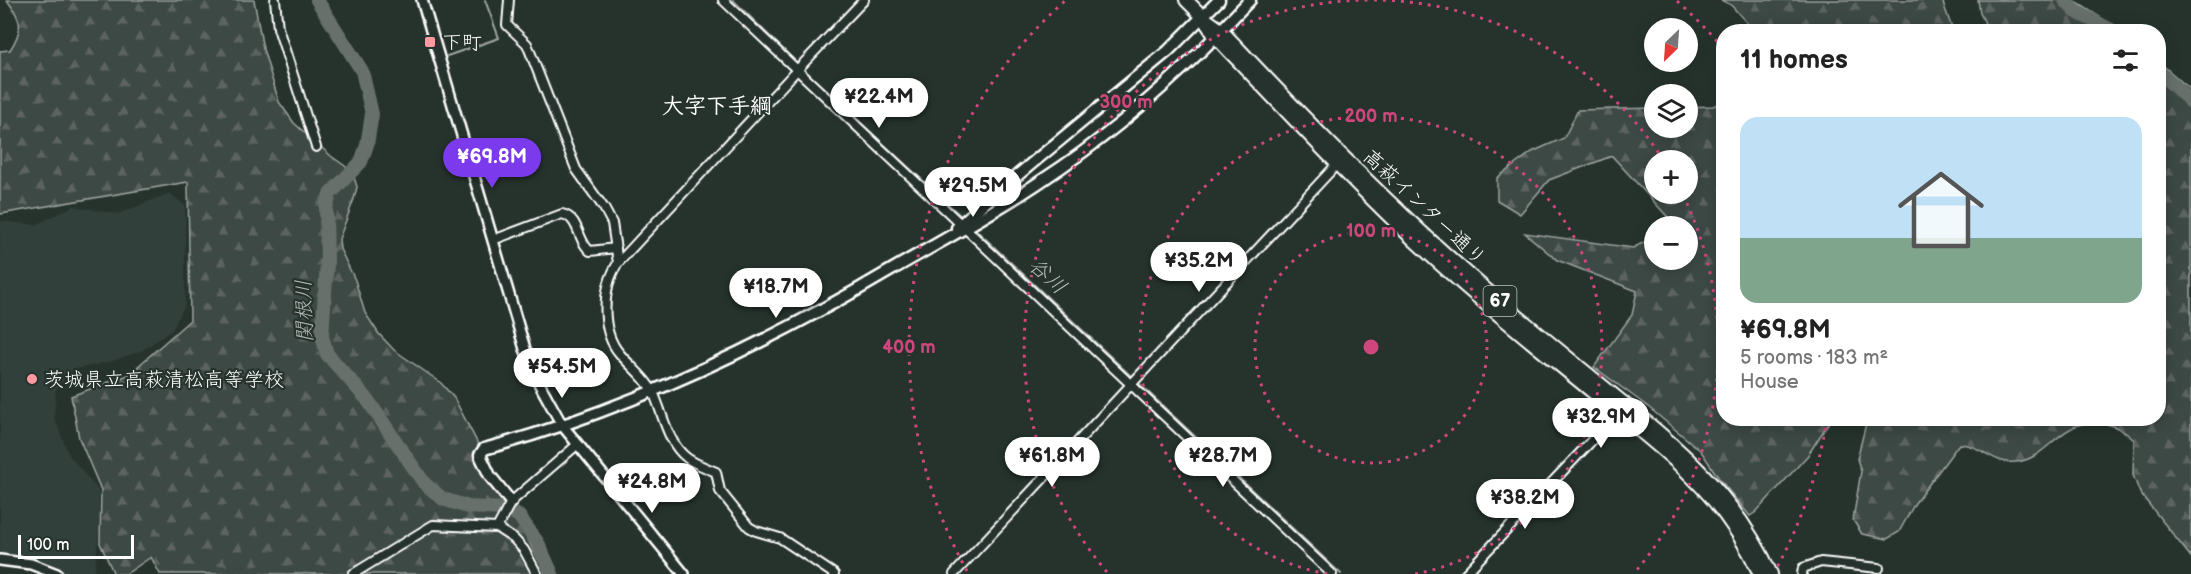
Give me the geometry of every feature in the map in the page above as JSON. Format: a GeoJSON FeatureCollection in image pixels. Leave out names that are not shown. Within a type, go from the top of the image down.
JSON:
{"type":"FeatureCollection","features":[{"type":"Feature","properties":{"kind":"main road","name":"高萩インター通り"},"geometry":{"type":"LineString","coordinates":[[1186,0],[1340,161],[1397,225],[1459,281],[1658,444],[1711,495],[1740,536],[1760,574]]}},
{"type":"Feature","properties":{"kind":"main road"},"geometry":{"type":"LineString","coordinates":[[964,227],[991,197],[1141,74],[1219,0]]}},
{"type":"Feature","properties":{"kind":"main road"},"geometry":{"type":"LineString","coordinates":[[510,504],[490,476],[481,459],[480,451],[562,425],[700,371],[796,325],[939,242],[1043,180],[1080,153],[1159,89],[1250,0]]}},
{"type":"Feature","properties":{"kind":"main road","name":"高萩インター通り"},"geometry":{"type":"LineString","coordinates":[[1340,161],[1467,273],[1701,470],[1734,510],[1771,574]]}},
{"type":"Feature","properties":{"kind":"street"},"geometry":{"type":"LineString","coordinates":[[275,0],[278,28],[316,147]]}},
{"type":"Feature","properties":{"kind":"street"},"geometry":{"type":"LineString","coordinates":[[422,0],[531,366],[562,425],[684,574]]}},
{"type":"Feature","properties":{"kind":"street"},"geometry":{"type":"LineString","coordinates":[[509,0],[507,25],[527,44],[576,169],[612,223],[618,263]]}},
{"type":"Feature","properties":{"kind":"street"},"geometry":{"type":"LineString","coordinates":[[723,0],[1332,574]]}},
{"type":"Feature","properties":{"kind":"street"},"geometry":{"type":"LineString","coordinates":[[834,574],[780,538],[749,527],[720,491],[716,472],[687,458],[675,444],[653,391],[639,373],[619,354],[610,340],[606,322],[606,305],[609,281],[618,263],[796,70],[864,0]]}},
{"type":"Feature","properties":{"kind":"street"},"geometry":{"type":"LineString","coordinates":[[954,574],[1340,161]]}},
{"type":"Feature","properties":{"kind":"street"},"geometry":{"type":"LineString","coordinates":[[493,240],[562,214],[576,225],[585,247],[590,251],[616,248]]}},
{"type":"Feature","properties":{"kind":"street"},"geometry":{"type":"LineString","coordinates":[[1465,574],[1618,413]]}},
{"type":"Feature","properties":{"kind":"street"},"geometry":{"type":"LineString","coordinates":[[499,526],[510,504],[578,444]]}},
{"type":"Feature","properties":{"kind":"street"},"geometry":{"type":"LineString","coordinates":[[353,574],[433,525],[499,526],[524,550],[537,574]]}},
{"type":"Feature","properties":{"kind":"street"},"geometry":{"type":"LineString","coordinates":[[0,560],[31,564],[57,574]]}},
{"type":"Feature","properties":{"kind":"street"},"geometry":{"type":"LineString","coordinates":[[1802,574],[1803,568],[1821,562],[1879,568]]}},
{"type":"Feature","properties":{"kind":"shaded area","name":"茨城県立高萩清松高等学校"},"geometry":{"type":"Polygon","coordinates":[[[170,193],[185,206],[185,305],[172,330],[143,350],[112,361],[72,370],[56,389],[54,417],[69,455],[99,492],[99,531],[94,574],[70,574],[30,559],[0,554],[0,221],[36,225],[73,206],[118,214],[170,193]]]}},
{"type":"Feature","properties":{"kind":"green space"},"geometry":{"type":"Polygon","coordinates":[[[7,0],[254,0],[263,49],[279,102],[294,123],[345,166],[354,177],[357,187],[339,239],[340,249],[355,280],[365,313],[379,334],[394,350],[440,382],[454,398],[546,574],[160,574],[151,557],[126,574],[114,574],[100,543],[101,490],[79,438],[71,396],[128,375],[190,320],[188,182],[0,214],[0,51],[10,50],[19,30],[16,13],[7,0]]]}},
{"type":"Feature","properties":{"kind":"green space"},"geometry":{"type":"Polygon","coordinates":[[[1721,0],[1942,0],[1951,24],[1748,24],[1731,5],[1721,0]]]}},
{"type":"Feature","properties":{"kind":"green space"},"geometry":{"type":"Polygon","coordinates":[[[1978,0],[2073,0],[2111,24],[1984,24],[1978,0]]]}},
{"type":"Feature","properties":{"kind":"green space"},"geometry":{"type":"Polygon","coordinates":[[[2166,68],[2191,90],[2191,557],[2140,493],[2133,475],[2134,440],[2112,426],[2166,426],[2166,68]]]}},
{"type":"Feature","properties":{"kind":"green space"},"geometry":{"type":"Polygon","coordinates":[[[1716,105],[1716,426],[1827,426],[1808,455],[1750,516],[1720,480],[1701,451],[1647,406],[1594,367],[1632,315],[1637,291],[1557,260],[1525,233],[1633,248],[1644,242],[1644,270],[1698,270],[1698,216],[1667,216],[1656,204],[1698,204],[1698,150],[1644,150],[1644,191],[1612,156],[1549,180],[1520,214],[1497,200],[1497,178],[1532,152],[1564,138],[1578,110],[1644,108],[1644,138],[1698,138],[1698,107],[1716,105]]]}},
{"type":"Feature","properties":{"kind":"green space"},"geometry":{"type":"Polygon","coordinates":[[[1865,426],[2076,426],[2063,433],[2038,454],[2015,462],[2000,460],[1974,447],[1959,444],[1915,503],[1899,532],[1887,539],[1862,534],[1853,520],[1861,471],[1857,459],[1865,426]]]}},
{"type":"Feature","properties":{"kind":"waterway","name":"関根川"},"geometry":{"type":"LineString","coordinates":[[317,0],[362,71],[372,114],[367,145],[361,162],[330,194],[326,208],[327,263],[322,336],[327,354],[367,399],[424,483],[443,499],[468,507],[504,509],[519,516],[538,543],[552,574]]}},
{"type":"Feature","properties":{"kind":"waterway"},"geometry":{"type":"LineString","coordinates":[[447,56],[499,38],[485,0]]}},
{"type":"Feature","properties":{"kind":"waterway","name":"谷川"},"geometry":{"type":"LineString","coordinates":[[733,0],[799,65]]}},
{"type":"Feature","properties":{"kind":"waterway"},"geometry":{"type":"LineString","coordinates":[[2065,0],[2075,11],[2100,24]]}},
{"type":"Feature","properties":{"kind":"waterway","name":"谷川"},"geometry":{"type":"LineString","coordinates":[[803,69],[963,218]]}},
{"type":"Feature","properties":{"kind":"waterway"},"geometry":{"type":"LineString","coordinates":[[2166,79],[2191,102]]}},
{"type":"Feature","properties":{"kind":"waterway","name":"谷川"},"geometry":{"type":"LineString","coordinates":[[974,228],[1341,574]]}},
{"type":"Feature","properties":{"kind":"place","name":"下町"},"geometry":{"type":"Point","coordinates":[430,42]}},
{"type":"Feature","properties":{"kind":"place","name":"茨城県立高萩清松高等学校"},"geometry":{"type":"Point","coordinates":[32,379]}},
{"type":"Feature","properties":{"kind":"district","name":"大字下手綱"},"geometry":{"type":"Point","coordinates":[717,105]}}]}
